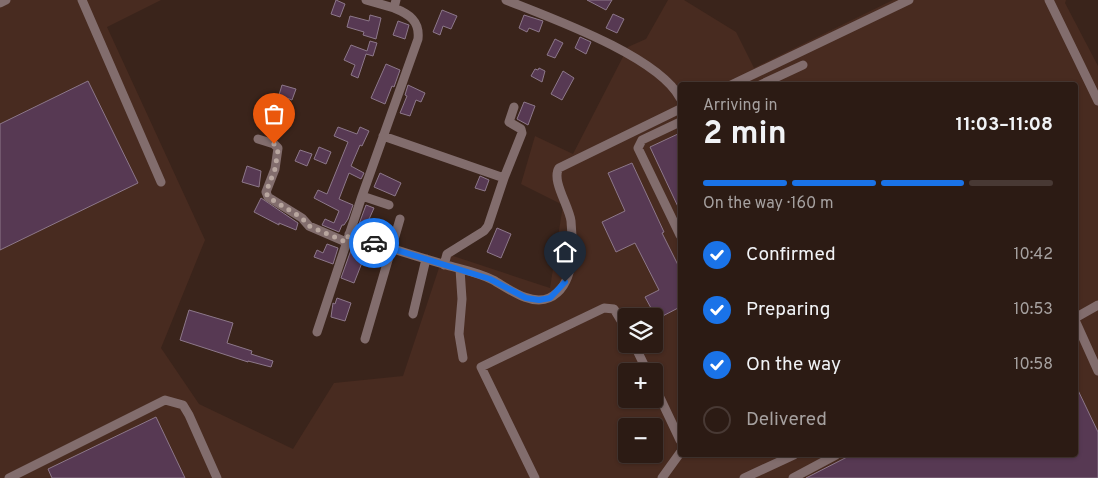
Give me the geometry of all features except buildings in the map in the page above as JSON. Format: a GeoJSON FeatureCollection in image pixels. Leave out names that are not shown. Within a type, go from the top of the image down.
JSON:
{"type":"FeatureCollection","features":[{"type":"Feature","properties":{"kind":"street"},"geometry":{"type":"LineString","coordinates":[[0,3],[6,0]]}},
{"type":"Feature","properties":{"kind":"street"},"geometry":{"type":"LineString","coordinates":[[82,0],[161,182]]}},
{"type":"Feature","properties":{"kind":"street"},"geometry":{"type":"LineString","coordinates":[[316,332],[347,238],[418,39],[420,28],[415,20],[395,4],[366,0]]}},
{"type":"Feature","properties":{"kind":"street"},"geometry":{"type":"LineString","coordinates":[[506,0],[600,39],[635,58],[668,82],[678,95]]}},
{"type":"Feature","properties":{"kind":"street"},"geometry":{"type":"LineString","coordinates":[[737,82],[909,0]]}},
{"type":"Feature","properties":{"kind":"street"},"geometry":{"type":"LineString","coordinates":[[1049,0],[1098,101]]}},
{"type":"Feature","properties":{"kind":"street"},"geometry":{"type":"LineString","coordinates":[[767,82],[803,66]]}},
{"type":"Feature","properties":{"kind":"street"},"geometry":{"type":"LineString","coordinates":[[444,265],[448,254],[487,229],[522,133],[520,129],[509,122],[514,106]]}},
{"type":"Feature","properties":{"kind":"street"},"geometry":{"type":"LineString","coordinates":[[258,139],[274,144],[278,150],[275,169],[266,195],[302,218],[309,226],[460,269],[490,279],[526,298],[539,300],[550,298],[565,282],[572,255],[570,216],[557,179],[560,168],[678,110]]}},
{"type":"Feature","properties":{"kind":"street"},"geometry":{"type":"LineString","coordinates":[[678,123],[642,140],[638,148],[678,231]]}},
{"type":"Feature","properties":{"kind":"street"},"geometry":{"type":"LineString","coordinates":[[383,136],[504,178]]}},
{"type":"Feature","properties":{"kind":"street"},"geometry":{"type":"LineString","coordinates":[[362,196],[389,205]]}},
{"type":"Feature","properties":{"kind":"street"},"geometry":{"type":"LineString","coordinates":[[365,339],[400,219]]}},
{"type":"Feature","properties":{"kind":"street"},"geometry":{"type":"LineString","coordinates":[[413,314],[426,259]]}},
{"type":"Feature","properties":{"kind":"street"},"geometry":{"type":"LineString","coordinates":[[460,269],[462,299],[459,334],[463,358]]}},
{"type":"Feature","properties":{"kind":"street"},"geometry":{"type":"LineString","coordinates":[[1078,317],[1098,305]]}},
{"type":"Feature","properties":{"kind":"street"},"geometry":{"type":"LineString","coordinates":[[534,478],[481,367],[604,308],[614,310],[618,316]]}},
{"type":"Feature","properties":{"kind":"street"},"geometry":{"type":"LineString","coordinates":[[1078,326],[1098,371]]}},
{"type":"Feature","properties":{"kind":"street"},"geometry":{"type":"LineString","coordinates":[[9,478],[165,400],[182,405],[189,415],[217,478]]}},
{"type":"Feature","properties":{"kind":"street"},"geometry":{"type":"LineString","coordinates":[[663,404],[678,436]]}},
{"type":"Feature","properties":{"kind":"street"},"geometry":{"type":"LineString","coordinates":[[660,477],[678,455]]}},
{"type":"Feature","properties":{"kind":"street"},"geometry":{"type":"LineString","coordinates":[[744,478],[786,457]]}},
{"type":"Feature","properties":{"kind":"street"},"geometry":{"type":"LineString","coordinates":[[793,478],[832,457]]}},
{"type":"Feature","properties":{"kind":"shaded area"},"geometry":{"type":"Polygon","coordinates":[[[0,0],[161,0],[107,27],[205,240],[161,348],[199,404],[293,449],[334,383],[403,376],[444,253],[550,288],[563,205],[521,184],[535,136],[573,154],[628,47],[646,39],[668,0],[684,0],[736,32],[754,68],[893,0],[1066,0],[1065,3],[1098,66],[1098,478],[0,478],[0,0]]]}},
{"type":"Feature","properties":{"kind":"way so far"},"geometry":{"type":"LineString","coordinates":[[274,144],[278,148],[275,169],[266,192],[270,199],[305,220],[307,225],[325,234],[346,242],[349,234],[374,243]]}},
{"type":"Feature","properties":{"kind":"route"},"geometry":{"type":"LineString","coordinates":[[374,243],[490,279],[526,298],[539,300],[550,298],[565,282]]}}]}
